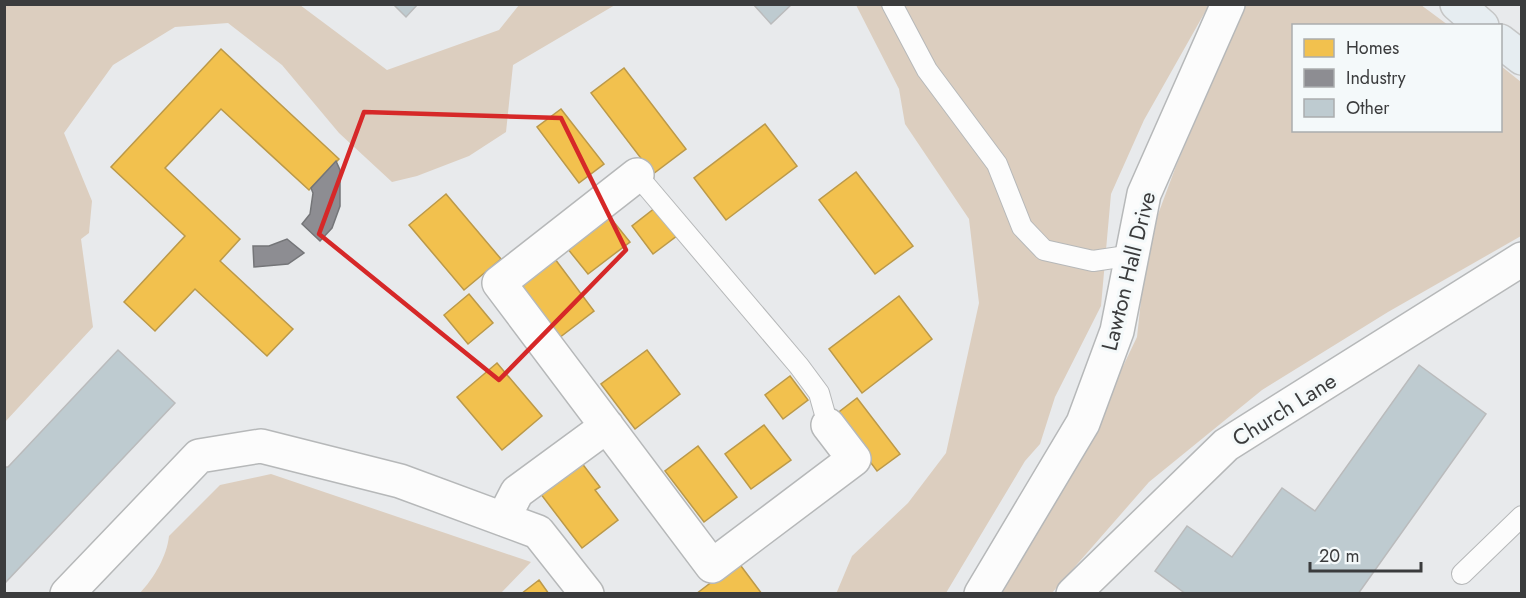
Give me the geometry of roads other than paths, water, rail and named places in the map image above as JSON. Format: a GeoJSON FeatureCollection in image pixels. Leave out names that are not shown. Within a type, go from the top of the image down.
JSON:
{"type":"FeatureCollection","features":[{"type":"Feature","properties":{"kind":"main road"},"geometry":{"type":"LineString","coordinates":[[1457,4],[1480,24]]}},
{"type":"Feature","properties":{"kind":"main road"},"geometry":{"type":"LineString","coordinates":[[1502,43],[1521,58]]}},
{"type":"Feature","properties":{"kind":"street","name":"Lawton Hall Drive"},"geometry":{"type":"LineString","coordinates":[[981,594],[1083,423],[1117,331],[1144,194],[1228,4]]}},
{"type":"Feature","properties":{"kind":"street"},"geometry":{"type":"LineString","coordinates":[[637,175],[499,283],[712,566],[854,459],[828,425]]}},
{"type":"Feature","properties":{"kind":"street","name":"Church Lane"},"geometry":{"type":"LineString","coordinates":[[1073,594],[1226,445],[1521,259]]}},
{"type":"Feature","properties":{"kind":"street"},"geometry":{"type":"LineString","coordinates":[[503,519],[517,492],[607,426]]}},
{"type":"Feature","properties":{"kind":"street"},"geometry":{"type":"LineString","coordinates":[[67,594],[199,456],[261,446],[400,481],[538,532],[587,594]]}},
{"type":"Feature","properties":{"kind":"lane"},"geometry":{"type":"LineString","coordinates":[[892,4],[927,70],[997,164],[1022,227],[1044,249],[1054,252],[1093,261],[1133,255]]}},
{"type":"Feature","properties":{"kind":"lane"},"geometry":{"type":"LineString","coordinates":[[637,175],[799,366],[819,393],[828,425]]}},
{"type":"Feature","properties":{"kind":"lane"},"geometry":{"type":"LineString","coordinates":[[1462,574],[1521,516]]}}]}
